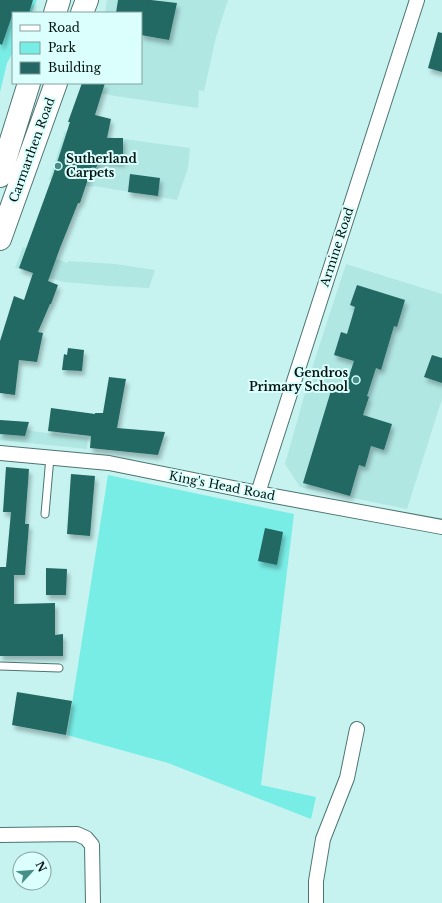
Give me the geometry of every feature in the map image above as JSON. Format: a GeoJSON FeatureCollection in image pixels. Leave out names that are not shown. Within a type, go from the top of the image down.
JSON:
{"type":"FeatureCollection","features":[{"type":"Feature","properties":{"kind":"main road"},"geometry":{"type":"LineString","coordinates":[[55,12],[60,0]]}},
{"type":"Feature","properties":{"kind":"main road"},"geometry":{"type":"LineString","coordinates":[[82,12],[87,0]]}},
{"type":"Feature","properties":{"kind":"main road","name":"Carmarthen Road"},"geometry":{"type":"LineString","coordinates":[[0,176],[29,84]]}},
{"type":"Feature","properties":{"kind":"main road","name":"Carmarthen Road"},"geometry":{"type":"LineString","coordinates":[[0,239],[56,84]]}},
{"type":"Feature","properties":{"kind":"street","name":"Armine Road"},"geometry":{"type":"LineString","coordinates":[[258,494],[417,0]]}},
{"type":"Feature","properties":{"kind":"street","name":"King's Head Road"},"geometry":{"type":"LineString","coordinates":[[0,453],[109,463],[258,494],[442,527]]}},
{"type":"Feature","properties":{"kind":"street"},"geometry":{"type":"LineString","coordinates":[[316,903],[316,881],[322,839],[347,778],[357,729]]}},
{"type":"Feature","properties":{"kind":"street"},"geometry":{"type":"LineString","coordinates":[[0,835],[77,834],[86,838],[92,846],[93,903]]}},
{"type":"Feature","properties":{"kind":"lane"},"geometry":{"type":"LineString","coordinates":[[45,514],[50,457]]}},
{"type":"Feature","properties":{"kind":"lane"},"geometry":{"type":"LineString","coordinates":[[0,666],[59,668]]}},
{"type":"Feature","properties":{"kind":"shaded area"},"geometry":{"type":"Polygon","coordinates":[[[107,0],[228,0],[216,37],[204,91],[199,90],[198,108],[115,96],[80,89],[82,84],[142,84],[142,12],[105,12],[107,0]]]}},
{"type":"Feature","properties":{"kind":"shaded area"},"geometry":{"type":"Polygon","coordinates":[[[65,131],[190,148],[188,168],[177,200],[49,180],[65,131]]]}},
{"type":"Feature","properties":{"kind":"shaded area"},"geometry":{"type":"Polygon","coordinates":[[[23,247],[68,263],[68,261],[115,264],[155,270],[149,288],[64,282],[15,268],[23,247]]]}},
{"type":"Feature","properties":{"kind":"shaded area"},"geometry":{"type":"Polygon","coordinates":[[[346,264],[442,294],[442,399],[407,509],[300,487],[285,464],[313,365],[346,264]]]}},
{"type":"Feature","properties":{"kind":"shaded area"},"geometry":{"type":"Polygon","coordinates":[[[0,427],[88,438],[87,449],[0,440],[0,427]]]}},
{"type":"Feature","properties":{"kind":"green space"},"geometry":{"type":"Polygon","coordinates":[[[0,0],[37,0],[31,12],[12,12],[12,54],[7,63],[0,92],[0,0]]]}},
{"type":"Feature","properties":{"kind":"green space"},"geometry":{"type":"Polygon","coordinates":[[[108,475],[294,514],[261,785],[316,797],[311,819],[168,763],[67,735],[108,475]]]}},
{"type":"Feature","properties":{"kind":"building"},"geometry":{"type":"Polygon","coordinates":[[[0,0],[33,0],[29,12],[12,12],[2,45],[0,44],[0,0]]]}},
{"type":"Feature","properties":{"kind":"building"},"geometry":{"type":"Polygon","coordinates":[[[118,0],[151,0],[177,3],[169,40],[142,35],[142,12],[116,12],[118,0]]]}},
{"type":"Feature","properties":{"kind":"building"},"geometry":{"type":"Polygon","coordinates":[[[438,32],[442,33],[442,72],[428,68],[438,32]]]}},
{"type":"Feature","properties":{"kind":"building"},"geometry":{"type":"Polygon","coordinates":[[[82,84],[105,84],[95,115],[111,119],[107,138],[123,138],[123,162],[99,161],[96,168],[92,167],[80,203],[78,203],[48,281],[58,285],[38,332],[43,333],[37,362],[19,360],[15,395],[0,393],[0,341],[14,296],[24,300],[33,273],[19,268],[53,175],[70,122],[68,122],[82,84]]]}},
{"type":"Feature","properties":{"kind":"building"},"geometry":{"type":"Polygon","coordinates":[[[130,174],[160,178],[158,196],[128,192],[130,174]]]}},
{"type":"Feature","properties":{"kind":"building"},"geometry":{"type":"Polygon","coordinates":[[[357,285],[405,300],[397,327],[394,326],[381,370],[376,368],[367,396],[369,397],[363,415],[392,424],[384,450],[371,446],[365,467],[359,465],[350,496],[303,483],[333,384],[345,388],[354,361],[334,355],[341,332],[347,334],[355,307],[350,305],[357,285]]]}},
{"type":"Feature","properties":{"kind":"building"},"geometry":{"type":"Polygon","coordinates":[[[68,348],[84,350],[82,371],[62,370],[64,354],[67,355],[68,348]]]}},
{"type":"Feature","properties":{"kind":"building"},"geometry":{"type":"Polygon","coordinates":[[[432,355],[442,358],[442,383],[424,377],[432,355]]]}},
{"type":"Feature","properties":{"kind":"building"},"geometry":{"type":"Polygon","coordinates":[[[109,377],[126,379],[117,428],[165,432],[158,455],[90,448],[91,436],[48,431],[51,408],[95,414],[103,413],[109,377]]]}},
{"type":"Feature","properties":{"kind":"building"},"geometry":{"type":"Polygon","coordinates":[[[0,420],[29,422],[25,436],[0,434],[0,420]]]}},
{"type":"Feature","properties":{"kind":"building"},"geometry":{"type":"Polygon","coordinates":[[[6,467],[29,469],[25,524],[29,524],[25,575],[14,575],[14,604],[55,603],[55,635],[63,634],[63,656],[0,656],[0,567],[6,567],[11,512],[3,512],[6,467]]]}},
{"type":"Feature","properties":{"kind":"building"},"geometry":{"type":"Polygon","coordinates":[[[71,474],[95,476],[90,536],[67,534],[71,474]]]}},
{"type":"Feature","properties":{"kind":"building"},"geometry":{"type":"Polygon","coordinates":[[[265,528],[283,532],[277,565],[258,561],[265,528]]]}},
{"type":"Feature","properties":{"kind":"building"},"geometry":{"type":"Polygon","coordinates":[[[46,568],[67,569],[66,595],[46,595],[46,568]]]}},
{"type":"Feature","properties":{"kind":"building"},"geometry":{"type":"Polygon","coordinates":[[[17,692],[72,701],[66,735],[12,725],[17,692]]]}},
{"type":"Feature","properties":{"kind":"place","name":"Sutherland Carpets"},"geometry":{"type":"Point","coordinates":[58,166]}},
{"type":"Feature","properties":{"kind":"place","name":"Gendros Primary School"},"geometry":{"type":"Point","coordinates":[356,380]}}]}
